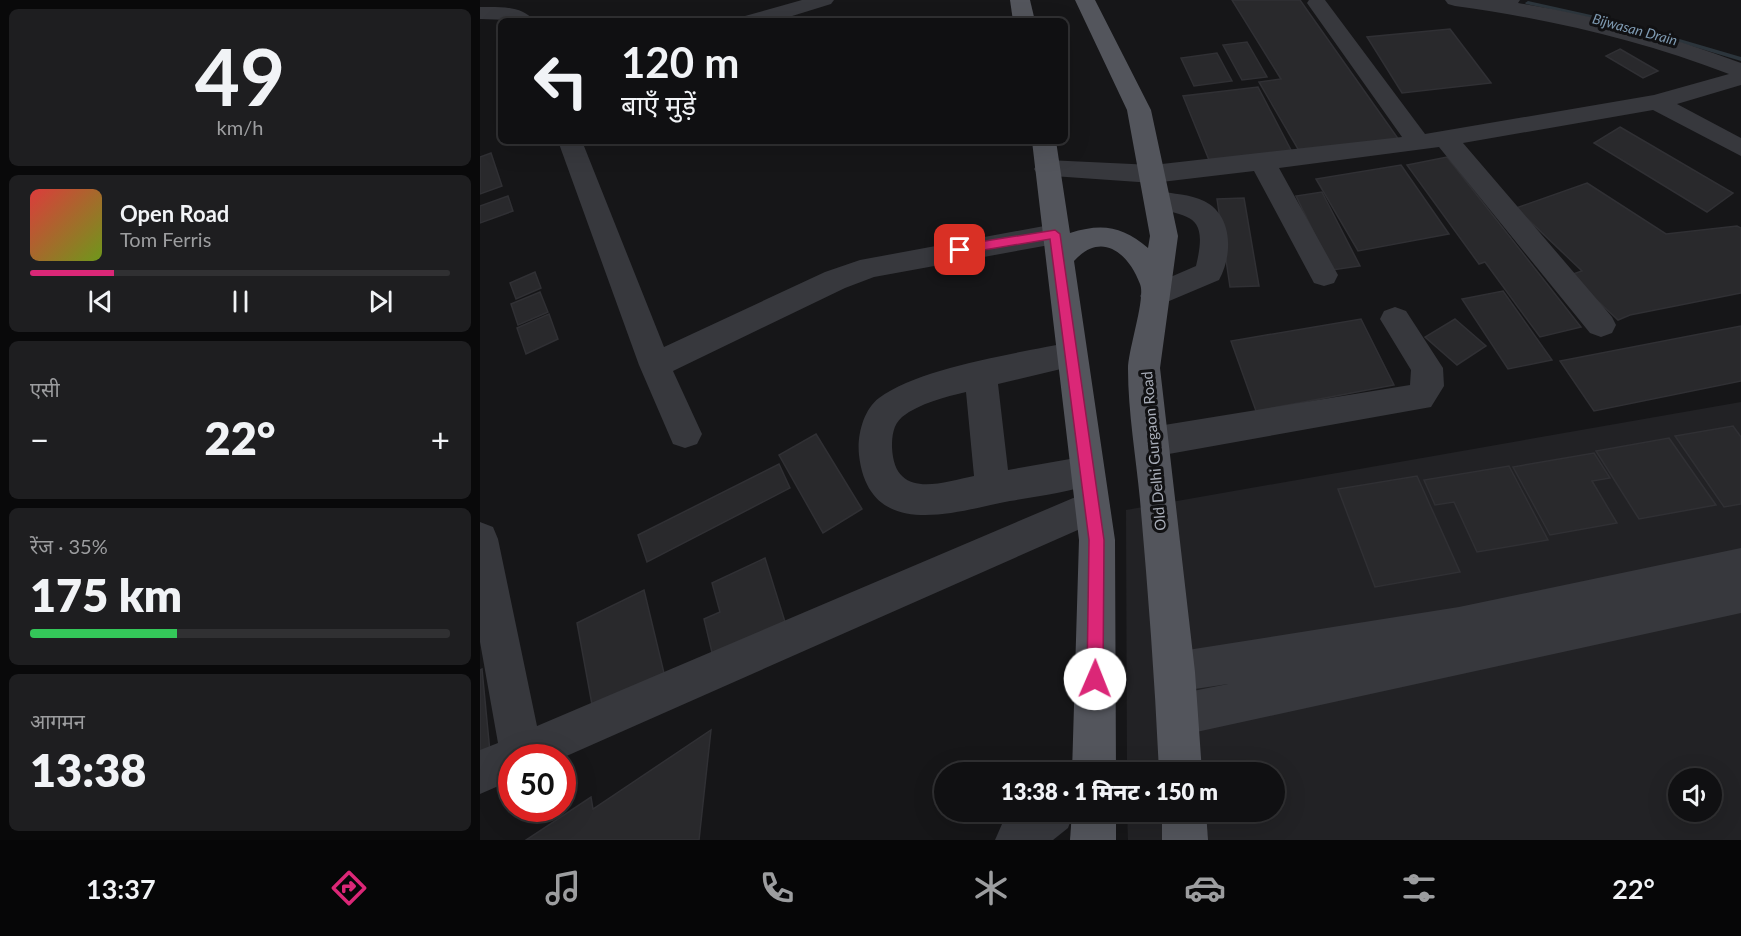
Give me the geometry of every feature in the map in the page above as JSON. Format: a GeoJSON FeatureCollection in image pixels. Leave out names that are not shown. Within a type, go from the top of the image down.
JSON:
{"type":"FeatureCollection","features":[{"type":"Feature","properties":{"kind":"main road"},"geometry":{"type":"LineString","coordinates":[[1020,0],[1023,18]]}},
{"type":"Feature","properties":{"kind":"main road","name":"Old Delhi Gurgaon Road"},"geometry":{"type":"LineString","coordinates":[[1085,0],[1139,110],[1164,236],[1144,368],[1175,672],[1180,762]]}},
{"type":"Feature","properties":{"kind":"main road"},"geometry":{"type":"LineString","coordinates":[[1045,155],[1097,540],[1094,762]]}},
{"type":"Feature","properties":{"kind":"main road"},"geometry":{"type":"LineString","coordinates":[[1056,247],[1100,235],[1123,242],[1140,257],[1156,292]]}},
{"type":"Feature","properties":{"kind":"main road"},"geometry":{"type":"LineString","coordinates":[[1093,840],[1094,822]]}},
{"type":"Feature","properties":{"kind":"main road"},"geometry":{"type":"LineString","coordinates":[[1184,822],[1185,840]]}},
{"type":"Feature","properties":{"kind":"street"},"geometry":{"type":"LineString","coordinates":[[763,18],[824,0]]}},
{"type":"Feature","properties":{"kind":"street"},"geometry":{"type":"LineString","coordinates":[[1455,0],[1505,3],[1571,17],[1628,31],[1741,70]]}},
{"type":"Feature","properties":{"kind":"street"},"geometry":{"type":"LineString","coordinates":[[1317,3],[1432,140],[1601,325]]}},
{"type":"Feature","properties":{"kind":"street"},"geometry":{"type":"LineString","coordinates":[[480,13],[506,13],[517,18]]}},
{"type":"Feature","properties":{"kind":"street"},"geometry":{"type":"LineString","coordinates":[[1155,187],[1262,161],[1432,140],[1656,102],[1741,78]]}},
{"type":"Feature","properties":{"kind":"street"},"geometry":{"type":"LineString","coordinates":[[1656,102],[1741,148]]}},
{"type":"Feature","properties":{"kind":"street"},"geometry":{"type":"LineString","coordinates":[[571,144],[655,365],[685,434]]}},
{"type":"Feature","properties":{"kind":"street"},"geometry":{"type":"LineString","coordinates":[[1045,155],[1155,187],[1196,208],[1210,222],[1216,246],[1209,272],[1156,292]]}},
{"type":"Feature","properties":{"kind":"street"},"geometry":{"type":"LineString","coordinates":[[1262,161],[1324,275]]}},
{"type":"Feature","properties":{"kind":"street"},"geometry":{"type":"LineString","coordinates":[[655,365],[835,280],[870,267],[1056,247]]}},
{"type":"Feature","properties":{"kind":"street"},"geometry":{"type":"LineString","coordinates":[[1152,442],[1420,397],[1428,386],[1427,368],[1395,319]]}},
{"type":"Feature","properties":{"kind":"street"},"geometry":{"type":"LineString","coordinates":[[1071,355],[928,389],[889,408],[877,427],[875,448],[879,471],[891,491],[906,499],[928,501],[993,489],[1089,488]]}},
{"type":"Feature","properties":{"kind":"street"},"geometry":{"type":"LineString","coordinates":[[981,376],[993,489]]}},
{"type":"Feature","properties":{"kind":"street"},"geometry":{"type":"LineString","coordinates":[[540,744],[1089,488]]}},
{"type":"Feature","properties":{"kind":"street"},"geometry":{"type":"LineString","coordinates":[[480,538],[519,744]]}},
{"type":"Feature","properties":{"kind":"street"},"geometry":{"type":"LineString","coordinates":[[1175,672],[1459,627],[1741,566]]}},
{"type":"Feature","properties":{"kind":"street"},"geometry":{"type":"LineString","coordinates":[[1178,715],[1741,594]]}},
{"type":"Feature","properties":{"kind":"street"},"geometry":{"type":"LineString","coordinates":[[480,772],[498,764]]}},
{"type":"Feature","properties":{"kind":"street"},"geometry":{"type":"LineString","coordinates":[[1018,840],[1040,822]]}},
{"type":"Feature","properties":{"kind":"shaded area"},"geometry":{"type":"Polygon","coordinates":[[[1741,402],[1741,840],[1128,840],[1127,822],[1285,822],[1285,762],[1127,762],[1126,510],[1741,402]]]}},
{"type":"Feature","properties":{"kind":"building"},"geometry":{"type":"Polygon","coordinates":[[[1232,0],[1300,0],[1399,140],[1302,156],[1259,82],[1281,79],[1232,0]]]}},
{"type":"Feature","properties":{"kind":"building"},"geometry":{"type":"Polygon","coordinates":[[[1450,29],[1491,83],[1402,93],[1367,37],[1450,29]]]}},
{"type":"Feature","properties":{"kind":"building"},"geometry":{"type":"Polygon","coordinates":[[[1247,42],[1267,77],[1242,80],[1223,45],[1247,42]]]}},
{"type":"Feature","properties":{"kind":"building"},"geometry":{"type":"Polygon","coordinates":[[[1620,49],[1658,71],[1643,78],[1606,56],[1620,49]]]}},
{"type":"Feature","properties":{"kind":"building"},"geometry":{"type":"Polygon","coordinates":[[[1217,53],[1232,81],[1194,86],[1181,58],[1217,53]]]}},
{"type":"Feature","properties":{"kind":"building"},"geometry":{"type":"Polygon","coordinates":[[[1258,87],[1293,154],[1211,165],[1183,96],[1258,87]]]}},
{"type":"Feature","properties":{"kind":"building"},"geometry":{"type":"Polygon","coordinates":[[[1620,127],[1733,193],[1707,212],[1594,143],[1620,127]]]}},
{"type":"Feature","properties":{"kind":"building"},"geometry":{"type":"Polygon","coordinates":[[[491,153],[502,186],[480,194],[480,157],[491,153]]]}},
{"type":"Feature","properties":{"kind":"building"},"geometry":{"type":"Polygon","coordinates":[[[1447,157],[1581,327],[1540,337],[1485,262],[1479,264],[1407,165],[1447,157]]]}},
{"type":"Feature","properties":{"kind":"building"},"geometry":{"type":"Polygon","coordinates":[[[1401,165],[1449,234],[1358,251],[1316,179],[1401,165]]]}},
{"type":"Feature","properties":{"kind":"building"},"geometry":{"type":"Polygon","coordinates":[[[1587,183],[1666,234],[1737,226],[1741,228],[1741,293],[1630,315],[1618,320],[1570,275],[1582,271],[1516,208],[1587,183]]]}},
{"type":"Feature","properties":{"kind":"building"},"geometry":{"type":"Polygon","coordinates":[[[1322,192],[1360,266],[1332,270],[1296,196],[1322,192]]]}},
{"type":"Feature","properties":{"kind":"building"},"geometry":{"type":"Polygon","coordinates":[[[508,196],[513,211],[480,223],[480,206],[508,196]]]}},
{"type":"Feature","properties":{"kind":"building"},"geometry":{"type":"Polygon","coordinates":[[[1244,198],[1259,286],[1230,287],[1217,199],[1244,198]]]}},
{"type":"Feature","properties":{"kind":"building"},"geometry":{"type":"Polygon","coordinates":[[[535,272],[541,288],[516,299],[510,283],[535,272]]]}},
{"type":"Feature","properties":{"kind":"building"},"geometry":{"type":"Polygon","coordinates":[[[1503,291],[1552,360],[1508,369],[1462,299],[1503,291]]]}},
{"type":"Feature","properties":{"kind":"building"},"geometry":{"type":"Polygon","coordinates":[[[540,292],[548,312],[518,325],[511,304],[540,292]]]}},
{"type":"Feature","properties":{"kind":"building"},"geometry":{"type":"Polygon","coordinates":[[[549,314],[558,339],[526,354],[517,328],[549,314]]]}},
{"type":"Feature","properties":{"kind":"building"},"geometry":{"type":"Polygon","coordinates":[[[1361,319],[1394,385],[1256,411],[1231,341],[1361,319]]]}},
{"type":"Feature","properties":{"kind":"building"},"geometry":{"type":"Polygon","coordinates":[[[1455,319],[1486,346],[1457,365],[1425,337],[1455,319]]]}},
{"type":"Feature","properties":{"kind":"building"},"geometry":{"type":"Polygon","coordinates":[[[1741,326],[1741,381],[1594,411],[1560,361],[1741,326]]]}},
{"type":"Feature","properties":{"kind":"building"},"geometry":{"type":"Polygon","coordinates":[[[1733,426],[1741,437],[1741,504],[1724,507],[1675,436],[1733,426]]]}},
{"type":"Feature","properties":{"kind":"building"},"geometry":{"type":"Polygon","coordinates":[[[816,434],[862,509],[823,533],[779,455],[816,434]]]}},
{"type":"Feature","properties":{"kind":"building"},"geometry":{"type":"Polygon","coordinates":[[[1669,438],[1716,505],[1639,519],[1596,451],[1669,438]]]}},
{"type":"Feature","properties":{"kind":"building"},"geometry":{"type":"Polygon","coordinates":[[[1594,453],[1610,478],[1592,481],[1617,523],[1550,535],[1513,467],[1594,453]]]}},
{"type":"Feature","properties":{"kind":"building"},"geometry":{"type":"Polygon","coordinates":[[[779,464],[790,488],[647,562],[638,535],[779,464]]]}},
{"type":"Feature","properties":{"kind":"building"},"geometry":{"type":"Polygon","coordinates":[[[1509,466],[1548,540],[1477,552],[1454,502],[1435,505],[1424,480],[1509,466]]]}},
{"type":"Feature","properties":{"kind":"building"},"geometry":{"type":"Polygon","coordinates":[[[1417,476],[1460,572],[1375,587],[1338,489],[1417,476]]]}},
{"type":"Feature","properties":{"kind":"building"},"geometry":{"type":"Polygon","coordinates":[[[765,558],[786,625],[714,661],[704,619],[720,612],[712,583],[765,558]]]}},
{"type":"Feature","properties":{"kind":"building"},"geometry":{"type":"Polygon","coordinates":[[[644,590],[664,673],[593,710],[577,623],[644,590]]]}},
{"type":"Feature","properties":{"kind":"building"},"geometry":{"type":"Polygon","coordinates":[[[482,669],[490,752],[480,757],[480,670],[482,669]]]}},
{"type":"Feature","properties":{"kind":"building"},"geometry":{"type":"Polygon","coordinates":[[[711,730],[699,840],[526,840],[553,822],[576,822],[576,807],[591,797],[593,809],[711,730]]]}},
{"type":"Feature","properties":{"kind":"waterway","name":"Bijwasan Drain"},"geometry":{"type":"LineString","coordinates":[[1528,3],[1616,22],[1741,59]]}},
{"type":"Feature","properties":{"kind":"route"},"geometry":{"type":"LineString","coordinates":[[960,250],[1055,234],[1097,540],[1095,679]]}}]}
